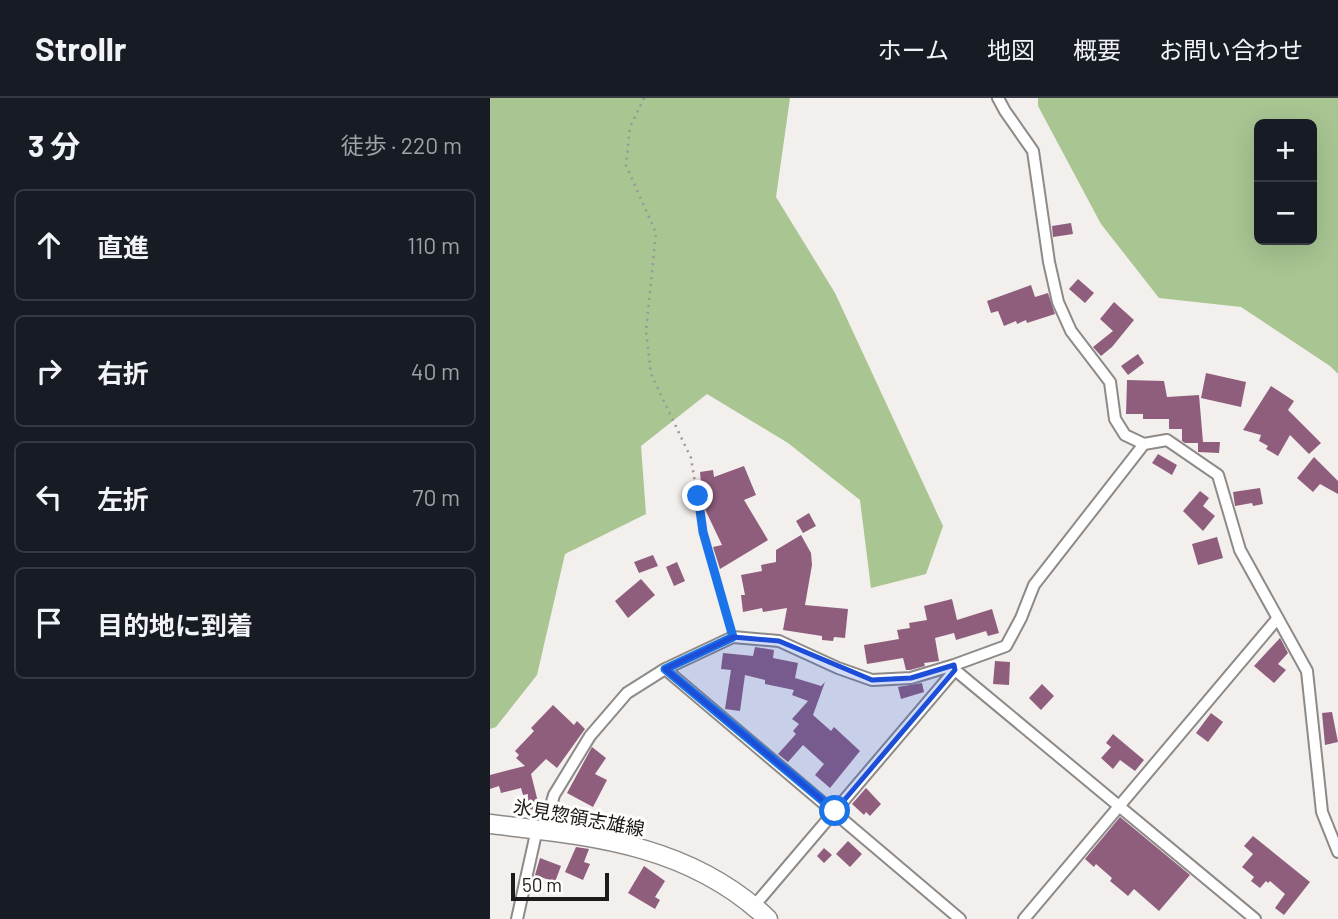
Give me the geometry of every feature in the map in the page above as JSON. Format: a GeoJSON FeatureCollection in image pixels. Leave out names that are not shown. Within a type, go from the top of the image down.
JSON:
{"type":"FeatureCollection","features":[{"type":"Feature","properties":{"kind":"main road","name":"氷見惣領志雄線"},"geometry":{"type":"LineString","coordinates":[[490,824],[614,841],[656,851],[697,868],[761,913]]}},
{"type":"Feature","properties":{"kind":"street"},"geometry":{"type":"LineString","coordinates":[[998,98],[1033,150],[1049,262],[1058,302],[1071,331],[1110,382],[1115,419],[1125,435],[1144,444],[1167,440],[1218,475],[1240,550],[1307,671],[1322,812],[1338,852]]}},
{"type":"Feature","properties":{"kind":"street"},"geometry":{"type":"LineString","coordinates":[[517,919],[540,830],[555,795],[590,736],[627,693],[665,669],[733,637],[779,641],[872,680],[911,678],[955,668],[1006,646],[1034,585],[1144,444]]}},
{"type":"Feature","properties":{"kind":"street"},"geometry":{"type":"LineString","coordinates":[[1024,919],[1277,619]]}},
{"type":"Feature","properties":{"kind":"street"},"geometry":{"type":"LineString","coordinates":[[955,668],[1255,919]]}},
{"type":"Feature","properties":{"kind":"street"},"geometry":{"type":"LineString","coordinates":[[761,913],[835,811],[955,668]]}},
{"type":"Feature","properties":{"kind":"street"},"geometry":{"type":"LineString","coordinates":[[665,669],[960,919]]}},
{"type":"Feature","properties":{"kind":"path"},"geometry":{"type":"LineString","coordinates":[[644,98],[630,127],[626,164],[656,233],[646,331],[651,374],[691,458],[703,532],[733,637]]}},
{"type":"Feature","properties":{"kind":"highlighted area"},"geometry":{"type":"Polygon","coordinates":[[[733,637],[779,641],[872,680],[911,678],[954,665],[955,670],[835,811],[665,669],[733,637]]]}},
{"type":"Feature","properties":{"kind":"green space"},"geometry":{"type":"Polygon","coordinates":[[[490,98],[790,98],[776,197],[835,293],[943,526],[926,574],[871,588],[860,500],[788,443],[707,394],[641,446],[646,514],[565,554],[537,675],[496,727],[490,729],[490,98]]]}},
{"type":"Feature","properties":{"kind":"green space"},"geometry":{"type":"Polygon","coordinates":[[[1038,98],[1338,98],[1338,374],[1241,307],[1159,298],[1101,224],[1038,106],[1038,98]]]}},
{"type":"Feature","properties":{"kind":"building"},"geometry":{"type":"Polygon","coordinates":[[[1071,223],[1073,234],[1053,237],[1052,226],[1071,223]]]}},
{"type":"Feature","properties":{"kind":"building"},"geometry":{"type":"Polygon","coordinates":[[[1078,279],[1094,293],[1085,303],[1069,289],[1078,279]]]}},
{"type":"Feature","properties":{"kind":"building"},"geometry":{"type":"Polygon","coordinates":[[[1031,285],[1035,297],[1048,293],[1055,314],[1027,323],[1026,320],[1017,324],[1016,321],[1004,326],[998,311],[991,313],[987,301],[1031,285]]]}},
{"type":"Feature","properties":{"kind":"building"},"geometry":{"type":"Polygon","coordinates":[[[1114,302],[1134,320],[1101,356],[1093,347],[1113,331],[1100,319],[1114,302]]]}},
{"type":"Feature","properties":{"kind":"building"},"geometry":{"type":"Polygon","coordinates":[[[1138,354],[1144,363],[1128,375],[1121,366],[1138,354]]]}},
{"type":"Feature","properties":{"kind":"building"},"geometry":{"type":"Polygon","coordinates":[[[1206,373],[1246,382],[1241,407],[1201,398],[1206,373]]]}},
{"type":"Feature","properties":{"kind":"building"},"geometry":{"type":"Polygon","coordinates":[[[1127,380],[1164,381],[1167,397],[1199,395],[1203,442],[1220,442],[1219,453],[1198,452],[1198,443],[1182,441],[1182,429],[1169,429],[1169,419],[1143,419],[1143,414],[1126,414],[1127,380]]]}},
{"type":"Feature","properties":{"kind":"building"},"geometry":{"type":"Polygon","coordinates":[[[1271,386],[1294,401],[1288,410],[1321,443],[1309,454],[1290,435],[1278,456],[1259,441],[1261,435],[1243,430],[1271,386]]]}},
{"type":"Feature","properties":{"kind":"building"},"geometry":{"type":"Polygon","coordinates":[[[1158,454],[1177,465],[1172,475],[1152,463],[1158,454]]]}},
{"type":"Feature","properties":{"kind":"building"},"geometry":{"type":"Polygon","coordinates":[[[1314,457],[1338,481],[1338,494],[1320,484],[1313,492],[1297,478],[1314,457]]]}},
{"type":"Feature","properties":{"kind":"building"},"geometry":{"type":"Polygon","coordinates":[[[744,466],[756,495],[744,500],[768,540],[720,569],[713,547],[722,545],[703,505],[700,472],[713,470],[714,477],[744,466]]]}},
{"type":"Feature","properties":{"kind":"building"},"geometry":{"type":"Polygon","coordinates":[[[1260,488],[1263,504],[1235,506],[1233,492],[1260,488]]]}},
{"type":"Feature","properties":{"kind":"building"},"geometry":{"type":"Polygon","coordinates":[[[1200,491],[1209,498],[1203,506],[1215,516],[1203,531],[1183,511],[1200,491]]]}},
{"type":"Feature","properties":{"kind":"building"},"geometry":{"type":"Polygon","coordinates":[[[809,513],[816,526],[803,533],[796,521],[809,513]]]}},
{"type":"Feature","properties":{"kind":"building"},"geometry":{"type":"Polygon","coordinates":[[[801,535],[811,553],[812,565],[805,605],[848,609],[845,638],[822,640],[822,636],[783,630],[787,608],[763,612],[762,608],[743,612],[741,595],[745,595],[741,575],[762,571],[761,565],[776,562],[776,550],[801,535]]]}},
{"type":"Feature","properties":{"kind":"building"},"geometry":{"type":"Polygon","coordinates":[[[1217,537],[1223,558],[1198,565],[1192,544],[1217,537]]]}},
{"type":"Feature","properties":{"kind":"building"},"geometry":{"type":"Polygon","coordinates":[[[653,555],[658,566],[639,573],[634,562],[653,555]]]}},
{"type":"Feature","properties":{"kind":"building"},"geometry":{"type":"Polygon","coordinates":[[[677,562],[685,581],[674,586],[666,567],[677,562]]]}},
{"type":"Feature","properties":{"kind":"building"},"geometry":{"type":"Polygon","coordinates":[[[641,579],[655,595],[628,618],[615,601],[641,579]]]}},
{"type":"Feature","properties":{"kind":"building"},"geometry":{"type":"Polygon","coordinates":[[[952,599],[957,620],[992,609],[999,633],[988,636],[986,631],[956,640],[954,633],[935,638],[939,661],[924,663],[925,666],[910,670],[906,670],[903,658],[867,664],[864,645],[899,639],[897,630],[910,628],[909,623],[927,620],[924,606],[952,599]]]}},
{"type":"Feature","properties":{"kind":"building"},"geometry":{"type":"Polygon","coordinates":[[[1280,638],[1288,653],[1278,664],[1286,670],[1274,683],[1254,666],[1280,638]]]}},
{"type":"Feature","properties":{"kind":"building"},"geometry":{"type":"Polygon","coordinates":[[[755,647],[774,650],[773,658],[798,663],[795,678],[821,686],[825,682],[813,715],[831,731],[834,727],[860,751],[830,788],[815,775],[824,764],[803,745],[788,762],[778,754],[796,734],[793,731],[799,724],[792,719],[808,701],[792,695],[794,690],[765,684],[765,680],[745,675],[740,711],[725,709],[731,670],[721,669],[723,653],[753,656],[755,647]]]}},
{"type":"Feature","properties":{"kind":"building"},"geometry":{"type":"Polygon","coordinates":[[[995,661],[1010,662],[1009,685],[993,684],[995,661]]]}},
{"type":"Feature","properties":{"kind":"building"},"geometry":{"type":"Polygon","coordinates":[[[922,683],[924,692],[901,699],[898,687],[922,683]]]}},
{"type":"Feature","properties":{"kind":"building"},"geometry":{"type":"Polygon","coordinates":[[[1042,684],[1054,696],[1041,710],[1029,698],[1042,684]]]}},
{"type":"Feature","properties":{"kind":"building"},"geometry":{"type":"Polygon","coordinates":[[[553,705],[574,725],[577,721],[585,729],[557,768],[546,759],[531,774],[538,810],[527,809],[528,794],[523,795],[521,788],[501,793],[499,786],[490,789],[490,775],[525,766],[516,758],[519,755],[515,751],[534,731],[531,728],[553,705]]]}},
{"type":"Feature","properties":{"kind":"building"},"geometry":{"type":"Polygon","coordinates":[[[1332,712],[1338,742],[1325,745],[1322,713],[1332,712]]]}},
{"type":"Feature","properties":{"kind":"building"},"geometry":{"type":"Polygon","coordinates":[[[1211,713],[1223,722],[1208,742],[1196,733],[1211,713]]]}},
{"type":"Feature","properties":{"kind":"building"},"geometry":{"type":"Polygon","coordinates":[[[1113,734],[1144,760],[1135,771],[1120,760],[1113,769],[1101,758],[1111,747],[1106,743],[1113,734]]]}},
{"type":"Feature","properties":{"kind":"building"},"geometry":{"type":"Polygon","coordinates":[[[592,747],[606,758],[595,774],[607,780],[593,807],[567,793],[592,747]]]}},
{"type":"Feature","properties":{"kind":"building"},"geometry":{"type":"Polygon","coordinates":[[[866,788],[881,804],[870,816],[866,812],[864,815],[852,804],[866,788]]]}},
{"type":"Feature","properties":{"kind":"building"},"geometry":{"type":"Polygon","coordinates":[[[1120,817],[1190,875],[1159,911],[1134,889],[1128,896],[1110,881],[1112,878],[1096,864],[1094,867],[1085,859],[1120,817]]]}},
{"type":"Feature","properties":{"kind":"building"},"geometry":{"type":"Polygon","coordinates":[[[1253,836],[1310,882],[1284,915],[1275,908],[1285,894],[1270,881],[1266,881],[1260,888],[1251,881],[1254,877],[1242,867],[1253,854],[1244,846],[1253,836]]]}},
{"type":"Feature","properties":{"kind":"building"},"geometry":{"type":"Polygon","coordinates":[[[848,841],[862,854],[850,867],[836,854],[848,841]]]}},
{"type":"Feature","properties":{"kind":"building"},"geometry":{"type":"Polygon","coordinates":[[[576,847],[589,849],[584,862],[590,864],[583,880],[565,872],[576,847]]]}},
{"type":"Feature","properties":{"kind":"building"},"geometry":{"type":"Polygon","coordinates":[[[824,848],[832,855],[824,863],[817,856],[824,848]]]}},
{"type":"Feature","properties":{"kind":"building"},"geometry":{"type":"Polygon","coordinates":[[[540,858],[561,866],[555,882],[535,875],[540,858]]]}},
{"type":"Feature","properties":{"kind":"building"},"geometry":{"type":"Polygon","coordinates":[[[644,866],[665,881],[655,897],[660,900],[655,909],[628,893],[644,866]]]}},
{"type":"Feature","properties":{"kind":"route"},"geometry":{"type":"LineString","coordinates":[[698,496],[703,532],[733,637],[665,669],[835,811]]}}]}
